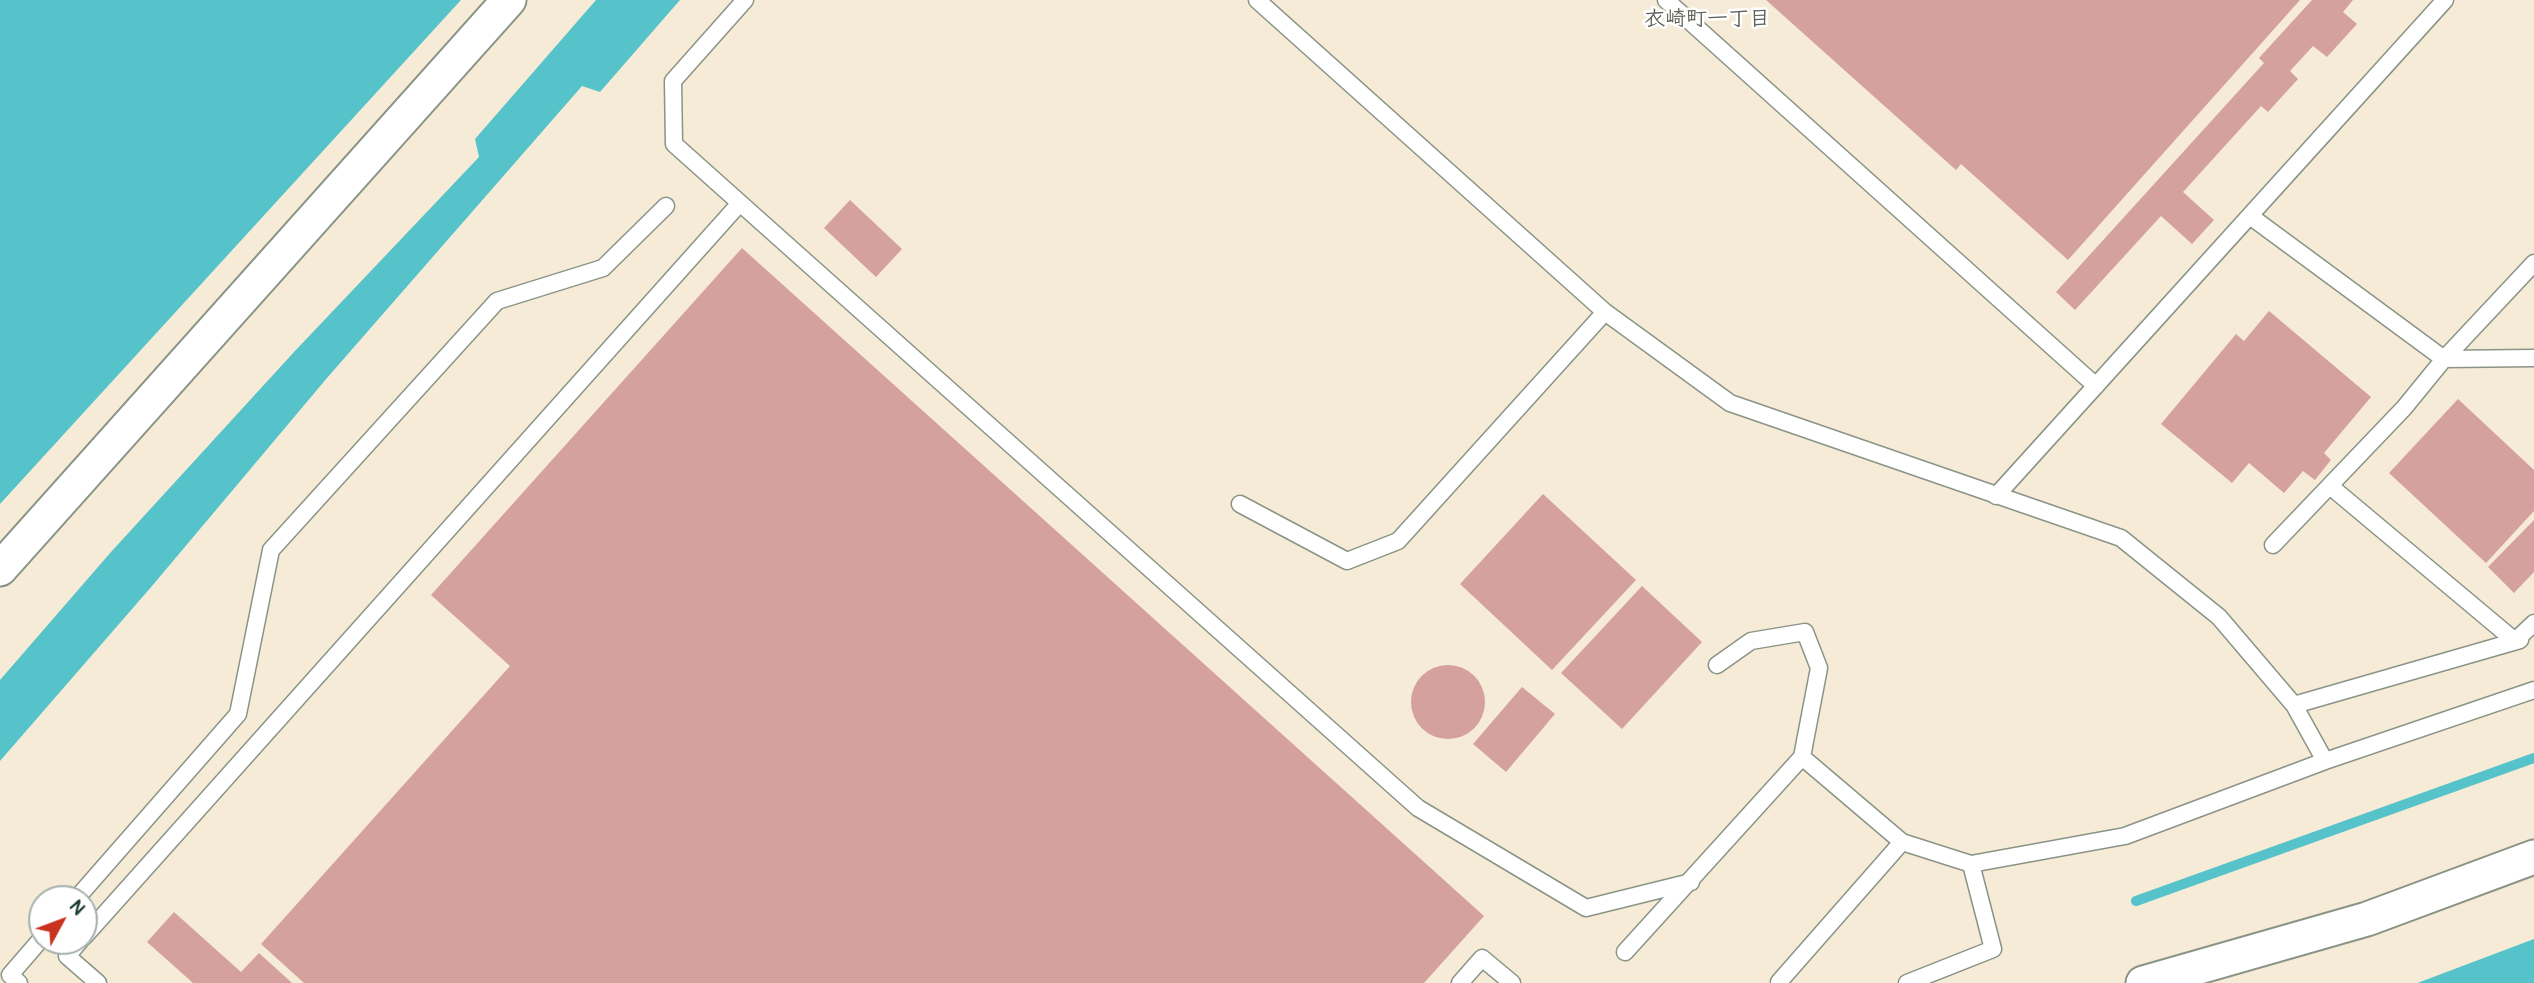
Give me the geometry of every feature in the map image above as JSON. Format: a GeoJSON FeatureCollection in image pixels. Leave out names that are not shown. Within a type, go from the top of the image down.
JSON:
{"type":"FeatureCollection","features":[{"type":"Feature","properties":{"kind":"street"},"geometry":{"type":"LineString","coordinates":[[0,569],[509,0]]}},
{"type":"Feature","properties":{"kind":"street"},"geometry":{"type":"LineString","coordinates":[[2143,983],[2367,919],[2534,857]]}},
{"type":"Feature","properties":{"kind":"lane"},"geometry":{"type":"LineString","coordinates":[[745,0],[673,81],[674,144],[1418,808],[1586,908],[1690,882]]}},
{"type":"Feature","properties":{"kind":"lane"},"geometry":{"type":"LineString","coordinates":[[1257,0],[1605,312],[1730,403],[2121,538],[2220,617],[2294,705],[2325,761]]}},
{"type":"Feature","properties":{"kind":"lane"},"geometry":{"type":"LineString","coordinates":[[1666,0],[2096,386]]}},
{"type":"Feature","properties":{"kind":"lane"},"geometry":{"type":"LineString","coordinates":[[1996,496],[2445,0]]}},
{"type":"Feature","properties":{"kind":"lane"},"geometry":{"type":"LineString","coordinates":[[98,921],[740,203]]}},
{"type":"Feature","properties":{"kind":"lane"},"geometry":{"type":"LineString","coordinates":[[88,885],[238,714],[271,550],[497,301],[603,268],[666,206]]}},
{"type":"Feature","properties":{"kind":"lane"},"geometry":{"type":"LineString","coordinates":[[2250,216],[2444,359],[2534,358]]}},
{"type":"Feature","properties":{"kind":"lane"},"geometry":{"type":"LineString","coordinates":[[2273,545],[2404,408],[2444,359],[2534,263]]}},
{"type":"Feature","properties":{"kind":"lane"},"geometry":{"type":"LineString","coordinates":[[1240,504],[1347,561],[1398,541],[1605,312]]}},
{"type":"Feature","properties":{"kind":"lane"},"geometry":{"type":"LineString","coordinates":[[2330,486],[2515,641]]}},
{"type":"Feature","properties":{"kind":"lane"},"geometry":{"type":"LineString","coordinates":[[2515,641],[2534,623]]}},
{"type":"Feature","properties":{"kind":"lane"},"geometry":{"type":"LineString","coordinates":[[1625,952],[1802,757],[1819,668],[1805,632],[1751,640],[1717,665]]}},
{"type":"Feature","properties":{"kind":"lane"},"geometry":{"type":"LineString","coordinates":[[2294,705],[2534,636]]}},
{"type":"Feature","properties":{"kind":"lane"},"geometry":{"type":"LineString","coordinates":[[1802,757],[1902,842],[1970,864],[2125,835],[2325,761],[2534,690]]}},
{"type":"Feature","properties":{"kind":"lane"},"geometry":{"type":"LineString","coordinates":[[1779,982],[1902,842]]}},
{"type":"Feature","properties":{"kind":"lane"},"geometry":{"type":"LineString","coordinates":[[1907,983],[1993,949],[1970,864]]}},
{"type":"Feature","properties":{"kind":"lane"},"geometry":{"type":"LineString","coordinates":[[19,983],[10,975],[28,954]]}},
{"type":"Feature","properties":{"kind":"lane"},"geometry":{"type":"LineString","coordinates":[[68,955],[98,983]]}},
{"type":"Feature","properties":{"kind":"lane"},"geometry":{"type":"LineString","coordinates":[[1461,983],[1482,958],[1512,983]]}},
{"type":"Feature","properties":{"kind":"water"},"geometry":{"type":"Polygon","coordinates":[[[0,0],[461,0],[0,504],[0,0]]]}},
{"type":"Feature","properties":{"kind":"water"},"geometry":{"type":"Polygon","coordinates":[[[596,0],[680,0],[600,92],[582,86],[327,378],[0,761],[0,680],[111,552],[294,352],[479,157],[475,139],[596,0]]]}},
{"type":"Feature","properties":{"kind":"water"},"geometry":{"type":"Polygon","coordinates":[[[2534,939],[2534,983],[2418,983],[2420,982],[2534,939]]]}},
{"type":"Feature","properties":{"kind":"building"},"geometry":{"type":"Polygon","coordinates":[[[1766,0],[2300,0],[2068,260],[1961,164],[1956,170],[1766,0]]]}},
{"type":"Feature","properties":{"kind":"building"},"geometry":{"type":"Polygon","coordinates":[[[2312,0],[2353,0],[2343,12],[2357,24],[2327,57],[2313,46],[2290,71],[2298,79],[2268,112],[2261,106],[2183,192],[2214,220],[2192,244],[2161,216],[2075,310],[2056,292],[2264,63],[2259,58],[2312,0]]]}},
{"type":"Feature","properties":{"kind":"building"},"geometry":{"type":"Polygon","coordinates":[[[850,200],[902,249],[876,277],[824,228],[850,200]]]}},
{"type":"Feature","properties":{"kind":"building"},"geometry":{"type":"Polygon","coordinates":[[[742,248],[1484,916],[1424,983],[304,983],[261,944],[510,666],[431,595],[742,248]]]}},
{"type":"Feature","properties":{"kind":"building"},"geometry":{"type":"Polygon","coordinates":[[[2269,311],[2371,397],[2324,453],[2331,460],[2315,480],[2303,471],[2284,493],[2249,463],[2232,483],[2161,424],[2236,334],[2244,341],[2269,311]]]}},
{"type":"Feature","properties":{"kind":"building"},"geometry":{"type":"Polygon","coordinates":[[[2458,399],[2534,470],[2534,511],[2486,563],[2389,473],[2458,399]]]}},
{"type":"Feature","properties":{"kind":"building"},"geometry":{"type":"Polygon","coordinates":[[[1543,494],[1636,580],[1552,670],[1460,584],[1543,494]]]}},
{"type":"Feature","properties":{"kind":"building"},"geometry":{"type":"Polygon","coordinates":[[[2534,520],[2534,572],[2514,593],[2488,567],[2534,520]]]}},
{"type":"Feature","properties":{"kind":"building"},"geometry":{"type":"Polygon","coordinates":[[[1642,586],[1702,642],[1622,729],[1561,673],[1642,586]]]}},
{"type":"Feature","properties":{"kind":"building"},"geometry":{"type":"Polygon","coordinates":[[[1448,665],[1469,671],[1479,681],[1485,702],[1479,723],[1469,733],[1448,739],[1427,733],[1417,723],[1411,702],[1417,681],[1427,671],[1448,665]]]}},
{"type":"Feature","properties":{"kind":"building"},"geometry":{"type":"Polygon","coordinates":[[[1522,687],[1555,714],[1506,772],[1473,744],[1522,687]]]}},
{"type":"Feature","properties":{"kind":"building"},"geometry":{"type":"Polygon","coordinates":[[[174,912],[241,972],[259,953],[292,983],[193,983],[147,942],[174,912]]]}},
{"type":"Feature","properties":{"kind":"waterway"},"geometry":{"type":"LineString","coordinates":[[2136,901],[2534,758]]}},
{"type":"Feature","properties":{"kind":"district","name":"衣崎町一丁目"},"geometry":{"type":"Point","coordinates":[1707,20]}}]}
